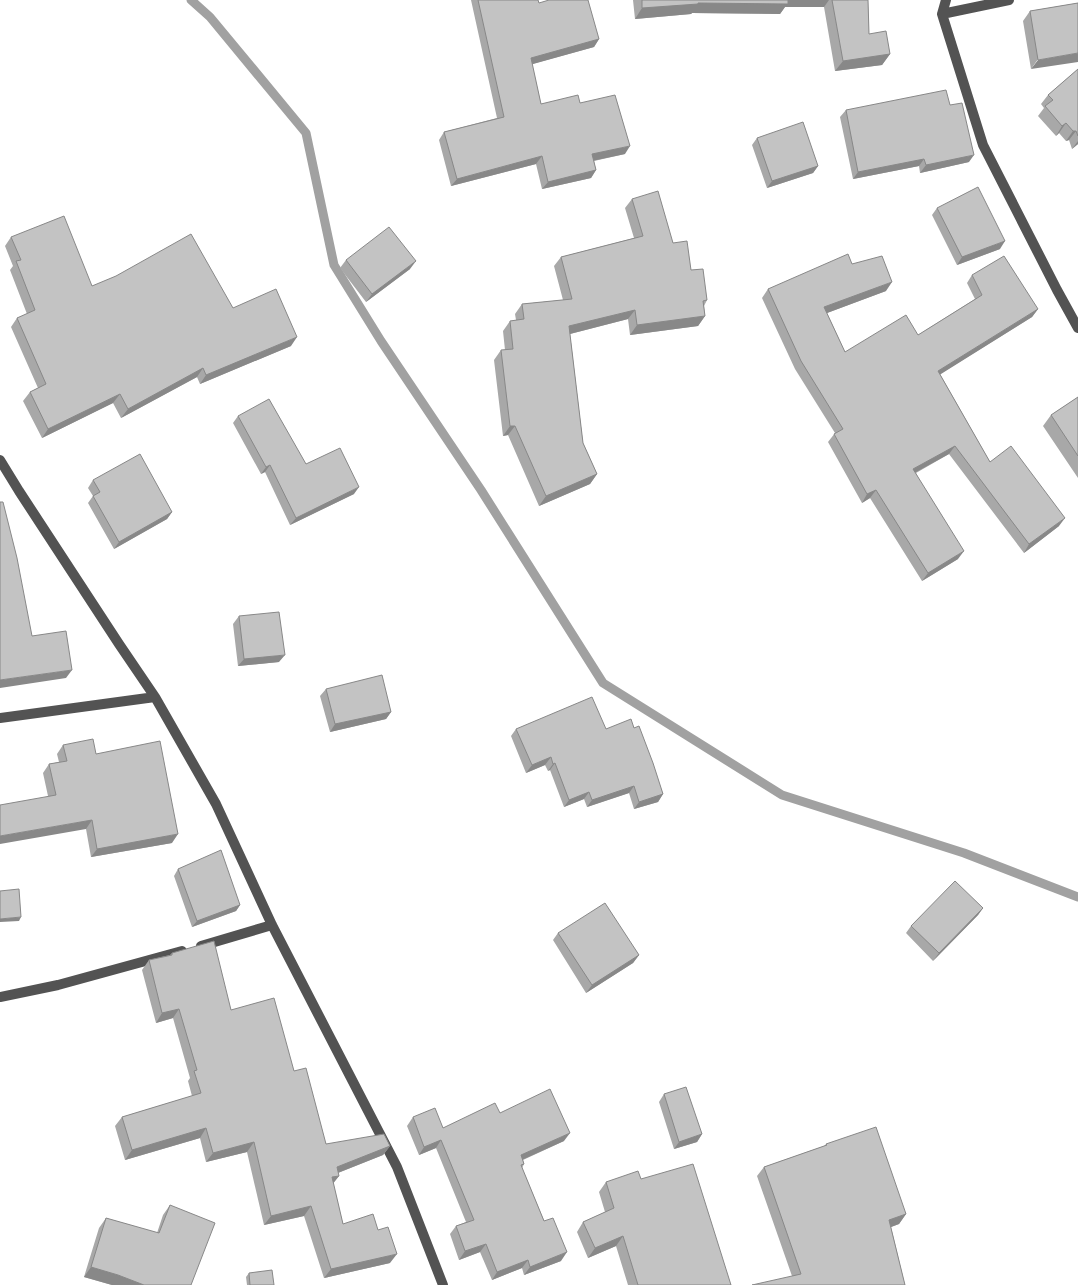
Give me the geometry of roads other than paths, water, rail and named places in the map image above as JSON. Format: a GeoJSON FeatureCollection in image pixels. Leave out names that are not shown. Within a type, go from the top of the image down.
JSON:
{"type":"FeatureCollection","features":[{"type":"Feature","properties":{"kind":"street"},"geometry":{"type":"LineString","coordinates":[[946,0],[942,14],[983,145],[1078,328]]}},
{"type":"Feature","properties":{"kind":"street"},"geometry":{"type":"LineString","coordinates":[[942,14],[1009,0]]}},
{"type":"Feature","properties":{"kind":"street"},"geometry":{"type":"LineString","coordinates":[[0,460],[155,697],[216,804],[272,925],[397,1167],[443,1285]]}},
{"type":"Feature","properties":{"kind":"street"},"geometry":{"type":"LineString","coordinates":[[0,718],[155,697]]}},
{"type":"Feature","properties":{"kind":"street"},"geometry":{"type":"LineString","coordinates":[[0,997],[68,983],[272,925]]}},
{"type":"Feature","properties":{"kind":"waterway"},"geometry":{"type":"LineString","coordinates":[[191,0],[210,17],[306,133],[334,265],[381,341],[481,490],[603,683],[782,795],[964,853],[1078,897]]}}]}
